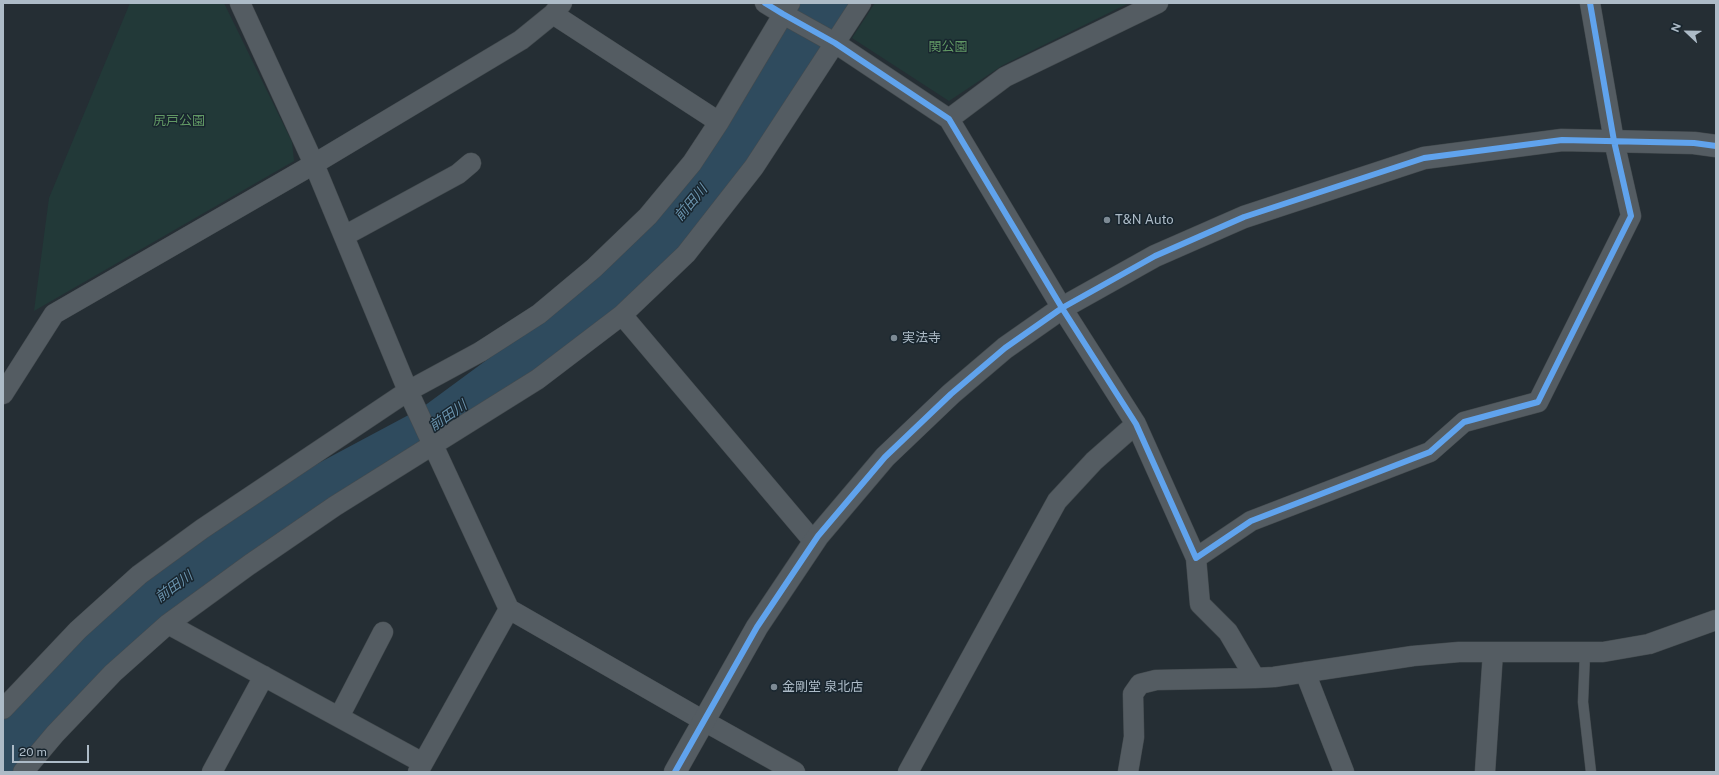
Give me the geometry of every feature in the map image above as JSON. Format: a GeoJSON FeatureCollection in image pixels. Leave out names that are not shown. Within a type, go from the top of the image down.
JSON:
{"type":"FeatureCollection","features":[{"type":"Feature","properties":{"kind":"street"},"geometry":{"type":"LineString","coordinates":[[240,3],[314,164],[408,391],[509,608],[704,722],[795,772]]}},
{"type":"Feature","properties":{"kind":"street"},"geometry":{"type":"LineString","coordinates":[[765,3],[786,9],[949,119],[1062,308],[1136,424],[1196,558],[1200,604],[1228,632],[1255,678]]}},
{"type":"Feature","properties":{"kind":"street"},"geometry":{"type":"LineString","coordinates":[[23,772],[55,734],[113,673],[168,624],[249,564],[328,511],[538,379],[622,315],[686,254],[749,174],[861,3]]}},
{"type":"Feature","properties":{"kind":"street"},"geometry":{"type":"LineString","coordinates":[[949,119],[1005,77],[1158,3]]}},
{"type":"Feature","properties":{"kind":"street"},"geometry":{"type":"LineString","coordinates":[[1196,558],[1251,521],[1430,452],[1464,422],[1538,402],[1631,216],[1614,141],[1590,3]]}},
{"type":"Feature","properties":{"kind":"street"},"geometry":{"type":"LineString","coordinates":[[3,394],[54,314],[314,164],[521,40],[557,9],[719,122]]}},
{"type":"Feature","properties":{"kind":"street"},"geometry":{"type":"LineString","coordinates":[[3,709],[78,630],[139,575],[202,529],[408,391],[480,352],[539,314],[594,268],[648,216],[692,163],[719,122],[786,9]]}},
{"type":"Feature","properties":{"kind":"street"},"geometry":{"type":"LineString","coordinates":[[676,772],[757,627],[814,542],[885,457],[901,441],[951,394],[1005,348],[1062,308],[1155,256],[1244,217],[1424,158],[1562,140],[1694,143],[1716,146]]}},
{"type":"Feature","properties":{"kind":"street"},"geometry":{"type":"LineString","coordinates":[[344,236],[458,174],[470,164]]}},
{"type":"Feature","properties":{"kind":"street"},"geometry":{"type":"LineString","coordinates":[[622,315],[814,542]]}},
{"type":"Feature","properties":{"kind":"street"},"geometry":{"type":"LineString","coordinates":[[908,772],[1057,501],[1094,461],[1136,424]]}},
{"type":"Feature","properties":{"kind":"street"},"geometry":{"type":"LineString","coordinates":[[168,624],[339,717],[421,767],[509,608]]}},
{"type":"Feature","properties":{"kind":"street"},"geometry":{"type":"LineString","coordinates":[[1128,772],[1134,737],[1133,694],[1140,684],[1156,680],[1274,677],[1414,656],[1459,652],[1603,652],[1649,644],[1716,620]]}},
{"type":"Feature","properties":{"kind":"street"},"geometry":{"type":"LineString","coordinates":[[339,717],[383,632]]}},
{"type":"Feature","properties":{"kind":"street"},"geometry":{"type":"LineString","coordinates":[[1485,772],[1493,652]]}},
{"type":"Feature","properties":{"kind":"street"},"geometry":{"type":"LineString","coordinates":[[1305,672],[1344,772]]}},
{"type":"Feature","properties":{"kind":"street"},"geometry":{"type":"LineString","coordinates":[[212,772],[264,676]]}},
{"type":"Feature","properties":{"kind":"lane"},"geometry":{"type":"LineString","coordinates":[[1586,653],[1583,702],[1591,772]]}},
{"type":"Feature","properties":{"kind":"green space","name":"尻戸公園"},"geometry":{"type":"Polygon","coordinates":[[[130,3],[224,3],[292,142],[294,161],[34,311],[49,198],[130,3]]]}},
{"type":"Feature","properties":{"kind":"green space","name":"関公園"},"geometry":{"type":"Polygon","coordinates":[[[875,3],[1129,3],[1003,65],[949,101],[852,38],[875,3]]]}},
{"type":"Feature","properties":{"kind":"waterway","name":"前田川"},"geometry":{"type":"LineString","coordinates":[[3,757],[50,698],[143,609],[270,515],[433,428],[558,336],[644,259],[719,171],[826,3]]}},
{"type":"Feature","properties":{"kind":"cycle path"},"geometry":{"type":"LineString","coordinates":[[765,3],[835,43],[949,119],[1062,308],[1136,424],[1196,558],[1251,521],[1430,452],[1464,422],[1538,402],[1631,216],[1614,141],[1590,3]]}},
{"type":"Feature","properties":{"kind":"cycle path"},"geometry":{"type":"LineString","coordinates":[[675,772],[757,627],[818,536],[885,457],[951,394],[1005,348],[1062,308],[1155,256],[1244,217],[1424,158],[1562,140],[1694,143],[1716,146]]}},
{"type":"Feature","properties":{"kind":"place","name":"T&N Auto"},"geometry":{"type":"Point","coordinates":[1107,220]}},
{"type":"Feature","properties":{"kind":"place","name":"実法寺"},"geometry":{"type":"Point","coordinates":[894,338]}},
{"type":"Feature","properties":{"kind":"place","name":"金剛堂 泉北店"},"geometry":{"type":"Point","coordinates":[774,687]}}]}
